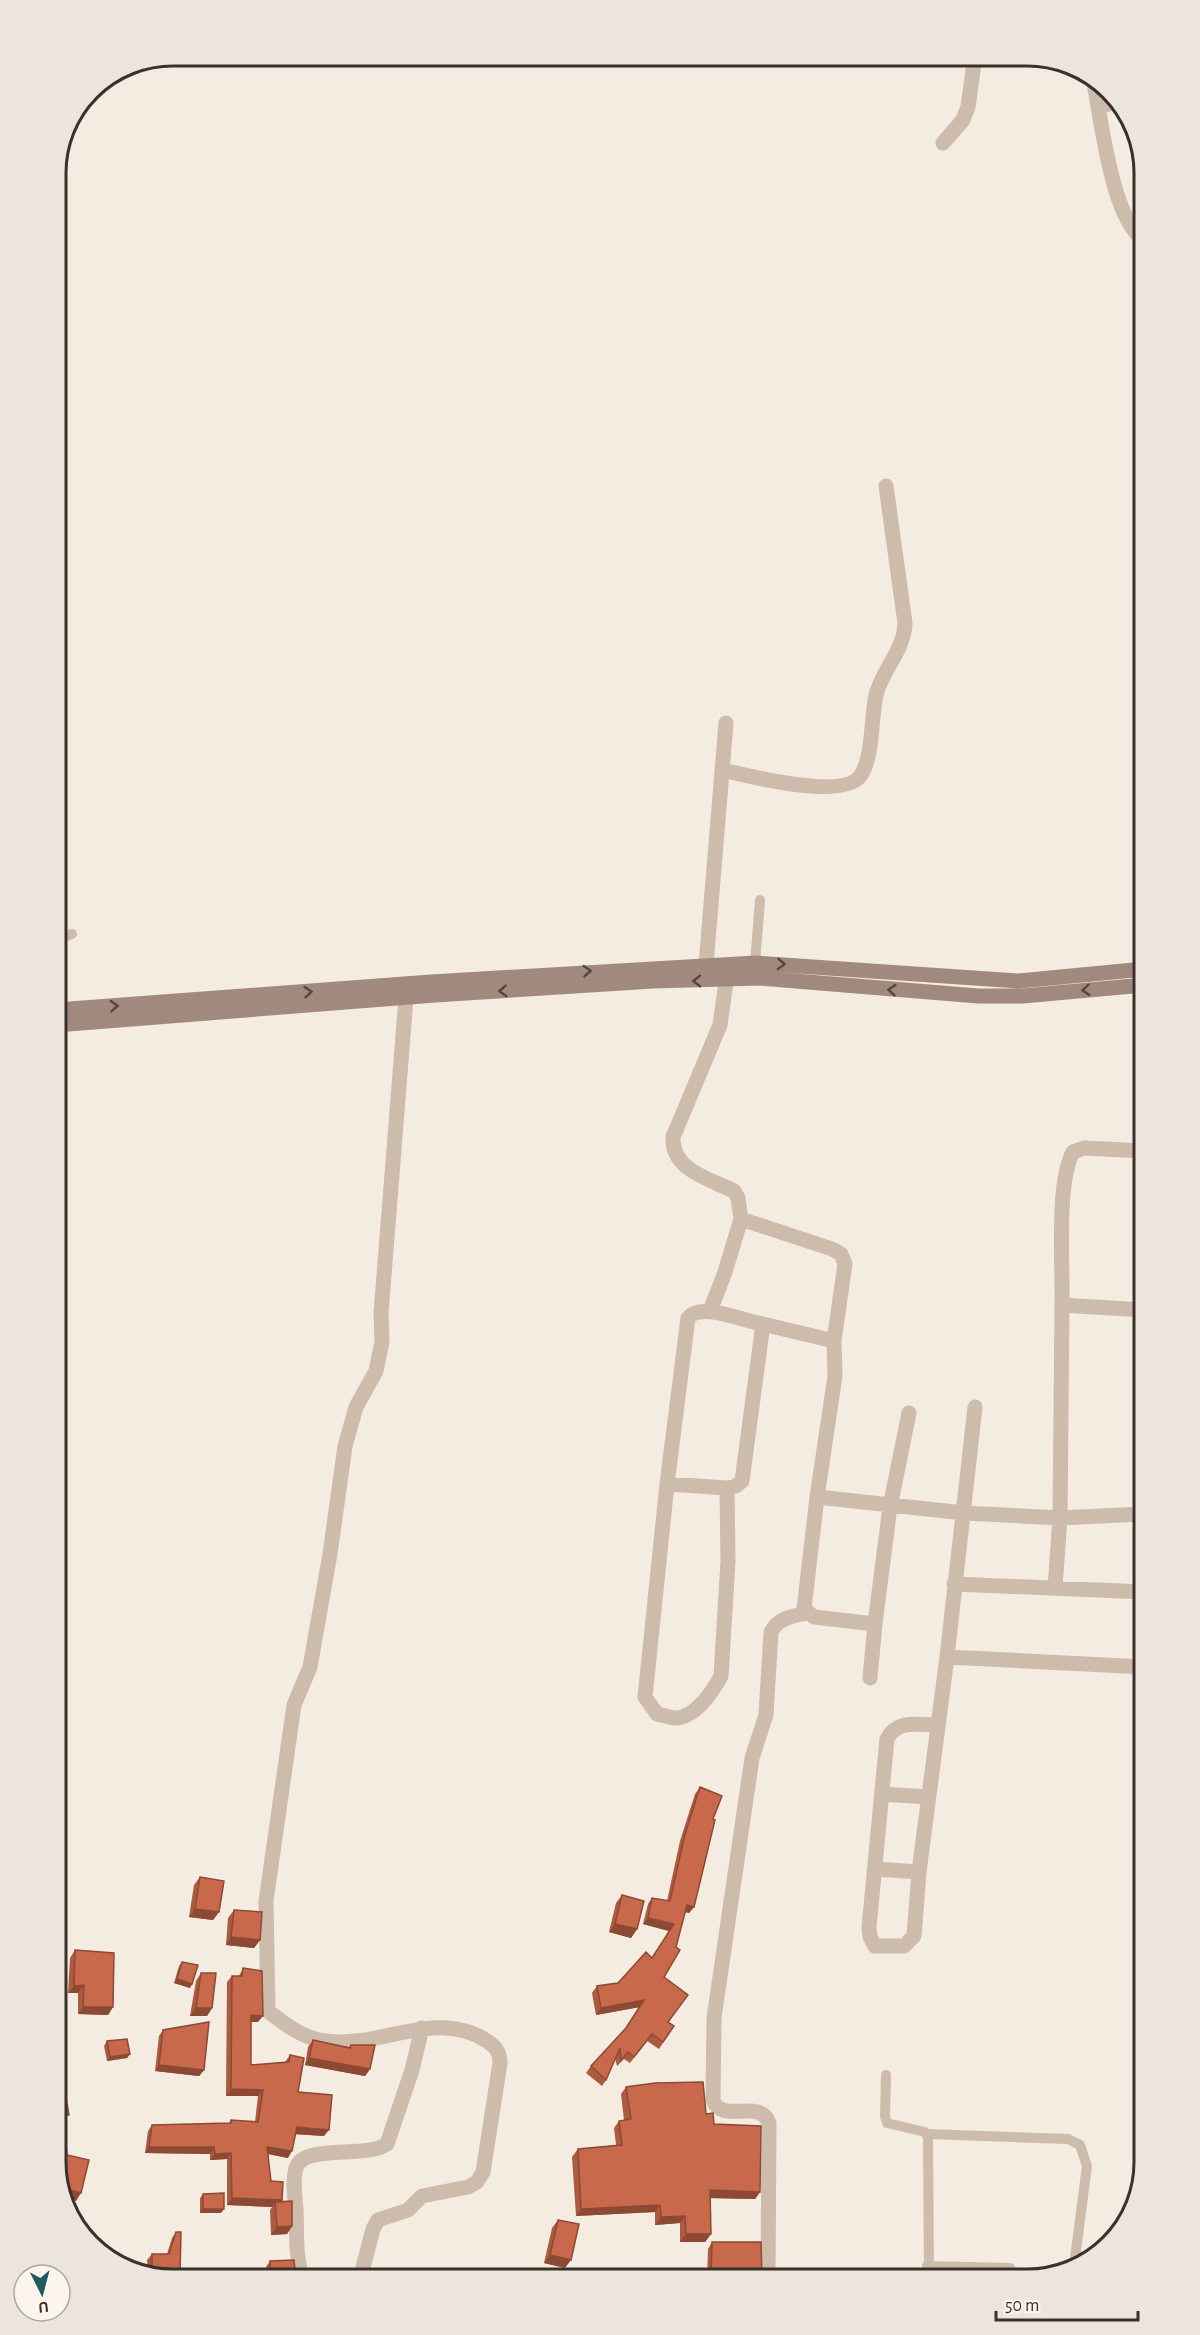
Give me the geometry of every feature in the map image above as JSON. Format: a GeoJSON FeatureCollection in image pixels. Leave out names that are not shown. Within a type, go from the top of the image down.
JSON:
{"type":"FeatureCollection","features":[{"type":"Feature","properties":{"kind":"street"},"geometry":{"type":"LineString","coordinates":[[943,142],[966,114],[973,66]]}},
{"type":"Feature","properties":{"kind":"street"},"geometry":{"type":"LineString","coordinates":[[1095,91],[1121,210],[1134,230]]}},
{"type":"Feature","properties":{"kind":"street"},"geometry":{"type":"LineString","coordinates":[[1098,108],[1108,104]]}},
{"type":"Feature","properties":{"kind":"street"},"geometry":{"type":"LineString","coordinates":[[723,770],[786,784],[836,787],[851,783],[860,777],[867,763],[872,710],[878,689],[904,635],[905,623],[886,486]]}},
{"type":"Feature","properties":{"kind":"street"},"geometry":{"type":"LineString","coordinates":[[706,965],[726,723]]}},
{"type":"Feature","properties":{"kind":"street"},"geometry":{"type":"LineString","coordinates":[[66,1024],[270,1002],[706,965],[755,963],[1019,981],[1134,970]]}},
{"type":"Feature","properties":{"kind":"street"},"geometry":{"type":"LineString","coordinates":[[710,1311],[741,1220],[738,1198],[734,1191],[688,1169],[675,1155],[673,1137],[720,1025],[728,980],[728,964]]}},
{"type":"Feature","properties":{"kind":"street"},"geometry":{"type":"LineString","coordinates":[[66,1010],[406,998],[653,981],[760,978],[978,996],[1023,996],[1134,985]]}},
{"type":"Feature","properties":{"kind":"street"},"geometry":{"type":"LineString","coordinates":[[363,2269],[373,2229],[378,2220],[402,2214],[422,2196],[468,2187],[477,2182],[483,2172],[500,2053],[487,2041],[466,2031],[422,2028],[367,2040],[318,2040],[291,2029],[268,2011],[266,1901],[294,1705],[310,1667],[330,1554],[345,1446],[356,1407],[376,1371],[382,1342],[381,1313],[406,998]]}},
{"type":"Feature","properties":{"kind":"street"},"geometry":{"type":"LineString","coordinates":[[1054,1588],[1060,1518],[1064,1187],[1068,1161],[1073,1152],[1084,1148],[1134,1150]]}},
{"type":"Feature","properties":{"kind":"street"},"geometry":{"type":"LineString","coordinates":[[741,1220],[832,1248],[841,1254],[845,1264],[834,1341],[836,1376],[804,1601],[807,1613]]}},
{"type":"Feature","properties":{"kind":"street"},"geometry":{"type":"LineString","coordinates":[[1062,1305],[1134,1309]]}},
{"type":"Feature","properties":{"kind":"street"},"geometry":{"type":"LineString","coordinates":[[726,1488],[728,1561],[721,1676],[713,1692],[684,1716],[676,1718],[657,1714],[645,1697],[667,1484],[688,1318],[695,1312],[710,1311],[834,1341]]}},
{"type":"Feature","properties":{"kind":"street"},"geometry":{"type":"LineString","coordinates":[[667,1484],[726,1488],[736,1486],[742,1481],[763,1324]]}},
{"type":"Feature","properties":{"kind":"street"},"geometry":{"type":"LineString","coordinates":[[938,1725],[903,1724],[892,1730],[887,1739],[869,1934],[874,1944],[881,1947],[904,1946],[914,1936],[919,1872],[947,1657],[975,1407]]}},
{"type":"Feature","properties":{"kind":"street"},"geometry":{"type":"LineString","coordinates":[[870,1678],[890,1507],[909,1413]]}},
{"type":"Feature","properties":{"kind":"street"},"geometry":{"type":"LineString","coordinates":[[817,1497],[890,1507],[964,1513],[1060,1518],[1134,1515]]}},
{"type":"Feature","properties":{"kind":"street"},"geometry":{"type":"LineString","coordinates":[[954,1584],[1134,1592]]}},
{"type":"Feature","properties":{"kind":"street"},"geometry":{"type":"LineString","coordinates":[[768,2269],[769,2123],[767,2116],[761,2111],[722,2111],[716,2107],[713,2100],[712,2038],[752,1758],[766,1715],[771,1632],[778,1622],[791,1616],[807,1613],[814,1617],[875,1624]]}},
{"type":"Feature","properties":{"kind":"street"},"geometry":{"type":"LineString","coordinates":[[947,1657],[1134,1666]]}},
{"type":"Feature","properties":{"kind":"street"},"geometry":{"type":"LineString","coordinates":[[882,1794],[928,1797]]}},
{"type":"Feature","properties":{"kind":"street"},"geometry":{"type":"LineString","coordinates":[[875,1869],[919,1872]]}},
{"type":"Feature","properties":{"kind":"street"},"geometry":{"type":"LineString","coordinates":[[301,2269],[294,2184],[296,2166],[313,2155],[374,2150],[387,2144],[412,2070],[422,2028]]}},
{"type":"Feature","properties":{"kind":"lane"},"geometry":{"type":"LineString","coordinates":[[755,963],[760,900]]}},
{"type":"Feature","properties":{"kind":"lane"},"geometry":{"type":"LineString","coordinates":[[66,936],[72,934]]}},
{"type":"Feature","properties":{"kind":"lane"},"geometry":{"type":"LineString","coordinates":[[886,2075],[885,2116],[887,2123],[928,2134],[1068,2139],[1080,2145],[1087,2166],[1075,2258]]}},
{"type":"Feature","properties":{"kind":"lane"},"geometry":{"type":"LineString","coordinates":[[927,2269],[928,2134]]}},
{"type":"Feature","properties":{"kind":"lane"},"geometry":{"type":"LineString","coordinates":[[927,2266],[1010,2268]]}},
{"type":"Feature","properties":{"kind":"building"},"geometry":{"type":"Polygon","coordinates":[[[700,1787],[722,1796],[713,1819],[715,1820],[694,1907],[687,1905],[676,1947],[680,1950],[664,1977],[688,1995],[668,2022],[674,2026],[663,2042],[652,2034],[634,2057],[628,2052],[621,2060],[620,2048],[606,2080],[591,2066],[626,2028],[644,2000],[601,2008],[597,1986],[618,1983],[646,1952],[652,1958],[674,1924],[648,1918],[652,1898],[670,1901],[685,1834],[700,1787]]]}},
{"type":"Feature","properties":{"kind":"building"},"geometry":{"type":"Polygon","coordinates":[[[200,1877],[224,1881],[219,1912],[195,1909],[200,1877]]]}},
{"type":"Feature","properties":{"kind":"building"},"geometry":{"type":"Polygon","coordinates":[[[622,1895],[644,1901],[637,1929],[615,1924],[622,1895]]]}},
{"type":"Feature","properties":{"kind":"building"},"geometry":{"type":"Polygon","coordinates":[[[234,1910],[262,1912],[260,1940],[231,1937],[234,1910]]]}},
{"type":"Feature","properties":{"kind":"building"},"geometry":{"type":"Polygon","coordinates":[[[75,1950],[114,1953],[113,2007],[83,2007],[84,1985],[74,1986],[75,1950]]]}},
{"type":"Feature","properties":{"kind":"building"},"geometry":{"type":"Polygon","coordinates":[[[182,1962],[198,1965],[192,1984],[177,1979],[182,1962]]]}},
{"type":"Feature","properties":{"kind":"building"},"geometry":{"type":"Polygon","coordinates":[[[243,1968],[262,1971],[263,2016],[251,2015],[251,2065],[289,2062],[290,2055],[304,2058],[298,2092],[332,2095],[329,2130],[297,2127],[292,2151],[267,2147],[271,2181],[283,2182],[282,2200],[232,2198],[231,2153],[215,2154],[214,2147],[149,2147],[152,2125],[231,2123],[231,2120],[258,2122],[263,2090],[231,2089],[232,1976],[242,1976],[243,1968]]]}},
{"type":"Feature","properties":{"kind":"building"},"geometry":{"type":"Polygon","coordinates":[[[201,1973],[216,1973],[212,2008],[196,2008],[201,1973]]]}},
{"type":"Feature","properties":{"kind":"building"},"geometry":{"type":"Polygon","coordinates":[[[209,2022],[204,2070],[159,2065],[163,2030],[209,2022]]]}},
{"type":"Feature","properties":{"kind":"building"},"geometry":{"type":"Polygon","coordinates":[[[127,2039],[130,2054],[110,2057],[107,2041],[127,2039]]]}},
{"type":"Feature","properties":{"kind":"building"},"geometry":{"type":"Polygon","coordinates":[[[313,2040],[350,2048],[351,2045],[375,2045],[370,2069],[309,2058],[313,2040]]]}},
{"type":"Feature","properties":{"kind":"building"},"geometry":{"type":"Polygon","coordinates":[[[703,2082],[706,2114],[713,2113],[714,2124],[761,2126],[760,2192],[710,2190],[711,2234],[686,2234],[685,2216],[661,2217],[660,2205],[581,2209],[578,2149],[622,2145],[619,2121],[631,2119],[626,2087],[655,2083],[703,2082]]]}},
{"type":"Feature","properties":{"kind":"building"},"geometry":{"type":"Polygon","coordinates":[[[66,2098],[69,2115],[66,2115],[66,2098]]]}},
{"type":"Feature","properties":{"kind":"building"},"geometry":{"type":"Polygon","coordinates":[[[66,2142],[67,2155],[89,2160],[81,2193],[70,2190],[67,2176],[66,2142]]]}},
{"type":"Feature","properties":{"kind":"building"},"geometry":{"type":"Polygon","coordinates":[[[224,2193],[224,2209],[203,2209],[203,2194],[224,2193]]]}},
{"type":"Feature","properties":{"kind":"building"},"geometry":{"type":"Polygon","coordinates":[[[292,2201],[292,2226],[277,2227],[275,2202],[292,2201]]]}},
{"type":"Feature","properties":{"kind":"building"},"geometry":{"type":"Polygon","coordinates":[[[558,2220],[579,2224],[571,2260],[550,2255],[558,2220]]]}},
{"type":"Feature","properties":{"kind":"building"},"geometry":{"type":"Polygon","coordinates":[[[176,2232],[181,2232],[180,2269],[152,2267],[152,2254],[169,2254],[176,2232]]]}},
{"type":"Feature","properties":{"kind":"building"},"geometry":{"type":"Polygon","coordinates":[[[712,2242],[761,2242],[762,2269],[711,2269],[712,2242]]]}},
{"type":"Feature","properties":{"kind":"building"},"geometry":{"type":"Polygon","coordinates":[[[294,2260],[295,2269],[270,2269],[270,2261],[294,2260]]]}}]}
